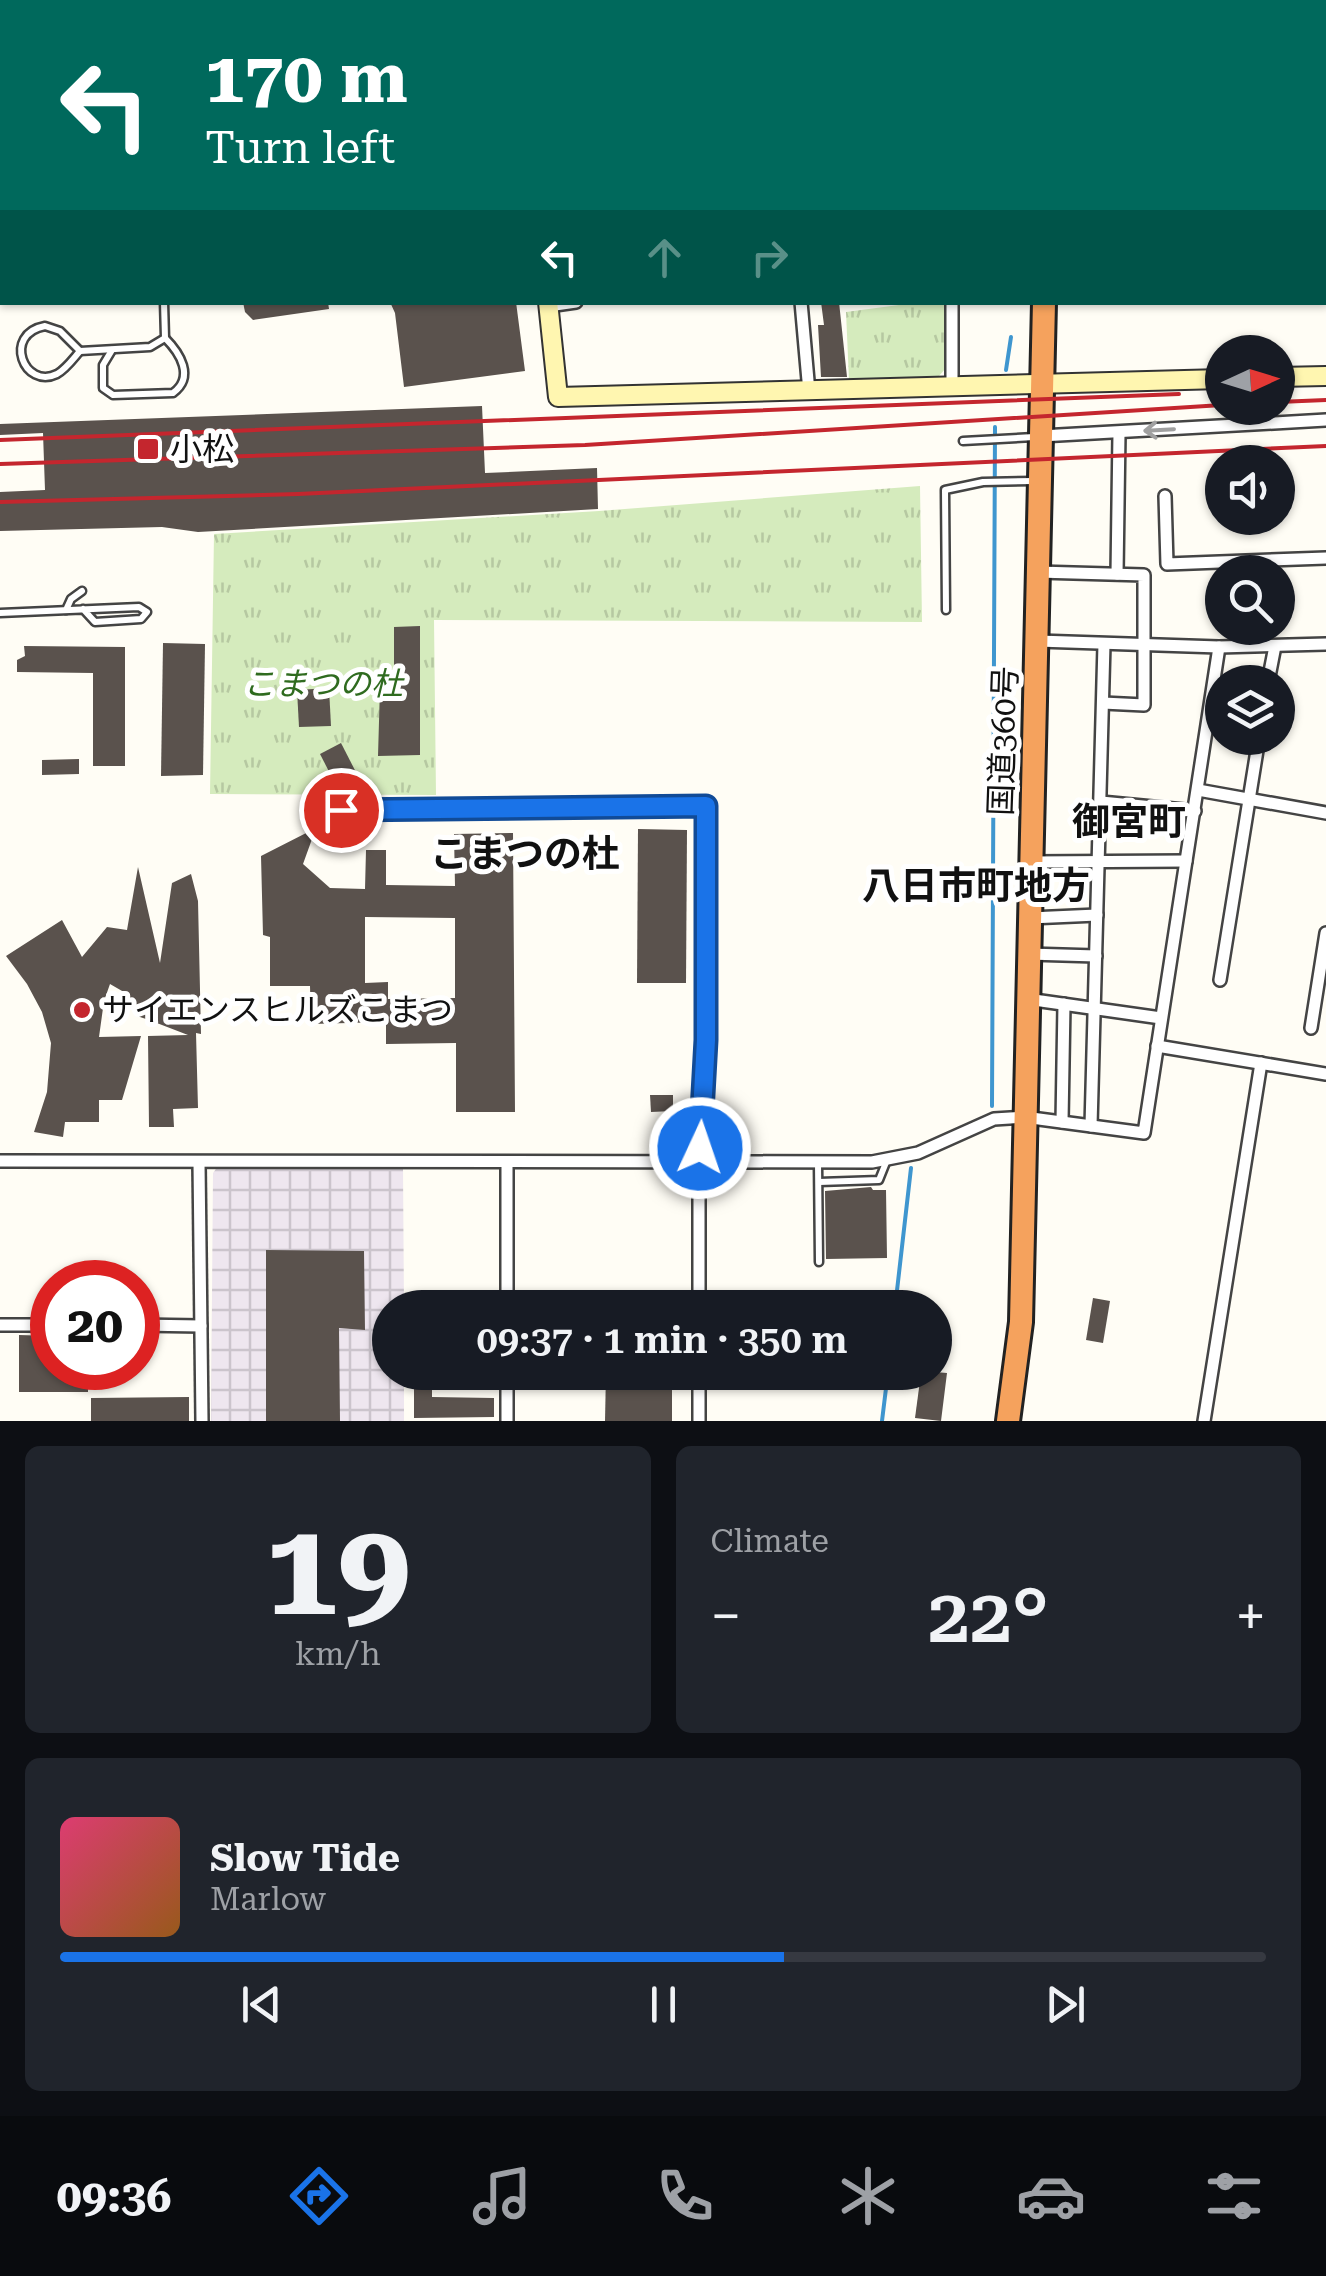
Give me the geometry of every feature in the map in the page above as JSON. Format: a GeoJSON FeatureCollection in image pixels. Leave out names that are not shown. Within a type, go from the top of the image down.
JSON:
{"type":"FeatureCollection","features":[{"type":"Feature","properties":{"kind":"highway","name":"国道360号"},"geometry":{"type":"LineString","coordinates":[[1008,1421],[1021,1322],[1044,305]]}},
{"type":"Feature","properties":{"kind":"street"},"geometry":{"type":"LineString","coordinates":[[548,305],[558,397],[1205,381]]}},
{"type":"Feature","properties":{"kind":"street"},"geometry":{"type":"LineString","coordinates":[[801,305],[808,392]]}},
{"type":"Feature","properties":{"kind":"street"},"geometry":{"type":"LineString","coordinates":[[952,305],[952,388]]}},
{"type":"Feature","properties":{"kind":"street"},"geometry":{"type":"LineString","coordinates":[[1295,377],[1326,376]]}},
{"type":"Feature","properties":{"kind":"street"},"geometry":{"type":"LineString","coordinates":[[1041,436],[1326,420]]}},
{"type":"Feature","properties":{"kind":"street"},"geometry":{"type":"LineString","coordinates":[[1117,574],[1119,433]]}},
{"type":"Feature","properties":{"kind":"street"},"geometry":{"type":"LineString","coordinates":[[1165,496],[1167,564],[1326,558]]}},
{"type":"Feature","properties":{"kind":"street"},"geometry":{"type":"LineString","coordinates":[[1038,572],[1144,574],[1144,705],[1102,703]]}},
{"type":"Feature","properties":{"kind":"street"},"geometry":{"type":"LineString","coordinates":[[1038,642],[1219,647],[1326,644]]}},
{"type":"Feature","properties":{"kind":"street"},"geometry":{"type":"LineString","coordinates":[[1090,1126],[1104,644]]}},
{"type":"Feature","properties":{"kind":"street"},"geometry":{"type":"LineString","coordinates":[[1271,665],[1275,646]]}},
{"type":"Feature","properties":{"kind":"street"},"geometry":{"type":"LineString","coordinates":[[0,1162],[818,1162],[888,1160],[935,1147],[994,1120],[1024,1118],[1144,1134],[1219,647]]}},
{"type":"Feature","properties":{"kind":"street"},"geometry":{"type":"LineString","coordinates":[[1220,980],[1256,755]]}},
{"type":"Feature","properties":{"kind":"street"},"geometry":{"type":"LineString","coordinates":[[1198,790],[1326,813]]}},
{"type":"Feature","properties":{"kind":"street"},"geometry":{"type":"LineString","coordinates":[[1100,802],[1194,810]]}},
{"type":"Feature","properties":{"kind":"street"},"geometry":{"type":"LineString","coordinates":[[1032,862],[1186,861]]}},
{"type":"Feature","properties":{"kind":"street"},"geometry":{"type":"LineString","coordinates":[[1030,918],[1097,914]]}},
{"type":"Feature","properties":{"kind":"street"},"geometry":{"type":"LineString","coordinates":[[1311,1028],[1326,933]]}},
{"type":"Feature","properties":{"kind":"street"},"geometry":{"type":"LineString","coordinates":[[1028,954],[1096,956]]}},
{"type":"Feature","properties":{"kind":"street"},"geometry":{"type":"LineString","coordinates":[[1027,999],[1161,1018]]}},
{"type":"Feature","properties":{"kind":"street"},"geometry":{"type":"LineString","coordinates":[[1062,1122],[1064,1004]]}},
{"type":"Feature","properties":{"kind":"street"},"geometry":{"type":"LineString","coordinates":[[1157,1046],[1326,1074]]}},
{"type":"Feature","properties":{"kind":"street"},"geometry":{"type":"LineString","coordinates":[[1204,1421],[1261,1063]]}},
{"type":"Feature","properties":{"kind":"street"},"geometry":{"type":"LineString","coordinates":[[699,1162],[699,1290]]}},
{"type":"Feature","properties":{"kind":"street"},"geometry":{"type":"LineString","coordinates":[[199,1163],[202,1421]]}},
{"type":"Feature","properties":{"kind":"street"},"geometry":{"type":"LineString","coordinates":[[507,1163],[507,1290]]}},
{"type":"Feature","properties":{"kind":"street"},"geometry":{"type":"LineString","coordinates":[[0,1324],[30,1325]]}},
{"type":"Feature","properties":{"kind":"street"},"geometry":{"type":"LineString","coordinates":[[160,1325],[201,1326]]}},
{"type":"Feature","properties":{"kind":"street"},"geometry":{"type":"LineString","coordinates":[[507,1390],[507,1421]]}},
{"type":"Feature","properties":{"kind":"street"},"geometry":{"type":"LineString","coordinates":[[699,1390],[699,1421]]}},
{"type":"Feature","properties":{"kind":"lane"},"geometry":{"type":"LineString","coordinates":[[112,350],[103,365],[103,388],[113,395],[174,393],[180,389],[184,380],[183,361],[165,338],[164,305]]}},
{"type":"Feature","properties":{"kind":"lane"},"geometry":{"type":"LineString","coordinates":[[80,352],[60,331],[45,326],[30,332],[21,354],[28,369],[51,376],[80,352],[150,348],[165,338]]}},
{"type":"Feature","properties":{"kind":"lane"},"geometry":{"type":"LineString","coordinates":[[963,440],[1041,436]]}},
{"type":"Feature","properties":{"kind":"lane"},"geometry":{"type":"LineString","coordinates":[[946,610],[944,490],[983,482],[1040,482]]}},
{"type":"Feature","properties":{"kind":"lane"},"geometry":{"type":"LineString","coordinates":[[66,610],[71,599],[82,591]]}},
{"type":"Feature","properties":{"kind":"lane"},"geometry":{"type":"LineString","coordinates":[[0,612],[139,607],[147,612],[140,620],[94,622],[83,610]]}},
{"type":"Feature","properties":{"kind":"lane"},"geometry":{"type":"LineString","coordinates":[[341,810],[706,806],[706,1040],[699,1162]]}},
{"type":"Feature","properties":{"kind":"lane"},"geometry":{"type":"LineString","coordinates":[[818,1182],[880,1180],[888,1160]]}},
{"type":"Feature","properties":{"kind":"lane"},"geometry":{"type":"LineString","coordinates":[[818,1162],[819,1262]]}},
{"type":"Feature","properties":{"kind":"shaded area"},"geometry":{"type":"Polygon","coordinates":[[[218,1166],[403,1168],[404,1290],[372,1290],[372,1390],[404,1390],[404,1421],[211,1421],[213,1173],[218,1166]]]}},
{"type":"Feature","properties":{"kind":"green space"},"geometry":{"type":"Polygon","coordinates":[[[899,305],[948,305],[945,369],[939,376],[849,380],[846,312],[899,305]]]}},
{"type":"Feature","properties":{"kind":"green space","name":"こまつの杜"},"geometry":{"type":"Polygon","coordinates":[[[920,486],[922,622],[434,620],[436,795],[210,794],[214,534],[599,511],[920,486]]]}},
{"type":"Feature","properties":{"kind":"building"},"geometry":{"type":"Polygon","coordinates":[[[244,305],[328,305],[329,309],[253,320],[244,305]]]}},
{"type":"Feature","properties":{"kind":"building"},"geometry":{"type":"Polygon","coordinates":[[[391,305],[516,305],[525,371],[404,387],[391,305]]]}},
{"type":"Feature","properties":{"kind":"building"},"geometry":{"type":"Polygon","coordinates":[[[821,305],[839,305],[847,377],[821,377],[818,325],[824,325],[821,305]]]}},
{"type":"Feature","properties":{"kind":"building"},"geometry":{"type":"Polygon","coordinates":[[[482,406],[485,473],[597,468],[598,509],[198,532],[162,527],[0,531],[0,492],[45,490],[43,433],[0,435],[0,424],[482,406]]]}},
{"type":"Feature","properties":{"kind":"building"},"geometry":{"type":"Polygon","coordinates":[[[420,626],[420,755],[378,756],[380,687],[394,687],[394,627],[420,626]]]}},
{"type":"Feature","properties":{"kind":"building"},"geometry":{"type":"Polygon","coordinates":[[[163,643],[205,644],[203,775],[161,776],[163,643]]]}},
{"type":"Feature","properties":{"kind":"building"},"geometry":{"type":"Polygon","coordinates":[[[24,646],[125,647],[125,766],[93,766],[93,673],[17,672],[17,660],[25,656],[24,646]]]}},
{"type":"Feature","properties":{"kind":"building"},"geometry":{"type":"Polygon","coordinates":[[[329,688],[331,726],[299,727],[297,690],[329,688]]]}},
{"type":"Feature","properties":{"kind":"building"},"geometry":{"type":"Polygon","coordinates":[[[341,743],[361,782],[340,793],[320,754],[341,743]]]}},
{"type":"Feature","properties":{"kind":"building"},"geometry":{"type":"Polygon","coordinates":[[[79,759],[79,774],[42,775],[42,760],[79,759]]]}},
{"type":"Feature","properties":{"kind":"building"},"geometry":{"type":"Polygon","coordinates":[[[316,828],[303,864],[330,888],[365,889],[366,850],[386,850],[386,885],[455,886],[454,834],[513,833],[515,1112],[456,1112],[456,1043],[386,1044],[386,1022],[311,1024],[310,986],[270,986],[270,937],[263,935],[261,856],[316,828]],[[365,917],[365,983],[388,982],[388,999],[455,998],[455,918],[365,917]]]}},
{"type":"Feature","properties":{"kind":"building"},"geometry":{"type":"Polygon","coordinates":[[[638,829],[687,830],[686,983],[637,983],[638,829]]]}},
{"type":"Feature","properties":{"kind":"building"},"geometry":{"type":"Polygon","coordinates":[[[138,867],[160,963],[172,883],[191,874],[198,901],[198,1108],[173,1109],[174,1127],[149,1127],[148,1036],[188,1035],[149,1020],[149,1014],[146,1019],[137,1016],[129,995],[110,984],[99,1037],[141,1036],[122,1100],[99,1100],[99,1122],[65,1122],[63,1137],[34,1132],[47,1092],[51,1043],[42,1012],[6,956],[62,920],[82,957],[107,927],[127,930],[138,867]]]}},
{"type":"Feature","properties":{"kind":"building"},"geometry":{"type":"Polygon","coordinates":[[[650,1095],[673,1095],[673,1111],[651,1112],[650,1095]]]}},
{"type":"Feature","properties":{"kind":"building"},"geometry":{"type":"Polygon","coordinates":[[[871,1187],[886,1190],[887,1258],[826,1259],[825,1191],[871,1187]]]}},
{"type":"Feature","properties":{"kind":"building"},"geometry":{"type":"Polygon","coordinates":[[[266,1250],[364,1251],[365,1330],[339,1328],[340,1421],[266,1421],[266,1250]]]}},
{"type":"Feature","properties":{"kind":"building"},"geometry":{"type":"Polygon","coordinates":[[[1093,1298],[1110,1301],[1103,1343],[1086,1340],[1093,1298]]]}},
{"type":"Feature","properties":{"kind":"building"},"geometry":{"type":"Polygon","coordinates":[[[19,1335],[30,1335],[30,1390],[88,1390],[88,1392],[19,1392],[19,1335]]]}},
{"type":"Feature","properties":{"kind":"building"},"geometry":{"type":"Polygon","coordinates":[[[414,1390],[432,1390],[432,1397],[494,1398],[494,1417],[414,1418],[414,1390]]]}},
{"type":"Feature","properties":{"kind":"building"},"geometry":{"type":"Polygon","coordinates":[[[606,1390],[672,1390],[672,1421],[605,1421],[606,1390]]]}},
{"type":"Feature","properties":{"kind":"building"},"geometry":{"type":"Polygon","coordinates":[[[919,1390],[945,1390],[941,1421],[915,1418],[919,1390]]]}},
{"type":"Feature","properties":{"kind":"building"},"geometry":{"type":"Polygon","coordinates":[[[189,1397],[189,1421],[91,1421],[91,1398],[189,1397]]]}},
{"type":"Feature","properties":{"kind":"waterway"},"geometry":{"type":"LineString","coordinates":[[1006,370],[1011,337]]}},
{"type":"Feature","properties":{"kind":"waterway"},"geometry":{"type":"LineString","coordinates":[[992,1106],[995,427]]}},
{"type":"Feature","properties":{"kind":"waterway"},"geometry":{"type":"LineString","coordinates":[[897,1290],[911,1168]]}},
{"type":"Feature","properties":{"kind":"waterway"},"geometry":{"type":"LineString","coordinates":[[882,1421],[886,1390]]}},
{"type":"Feature","properties":{"kind":"railway"},"geometry":{"type":"LineString","coordinates":[[0,440],[1179,394]]}},
{"type":"Feature","properties":{"kind":"railway"},"geometry":{"type":"LineString","coordinates":[[1295,401],[1326,400]]}},
{"type":"Feature","properties":{"kind":"railway"},"geometry":{"type":"LineString","coordinates":[[0,464],[585,445],[1205,406]]}},
{"type":"Feature","properties":{"kind":"railway"},"geometry":{"type":"LineString","coordinates":[[0,502],[298,494],[1326,446]]}},
{"type":"Feature","properties":{"kind":"place","name":"小松"},"geometry":{"type":"Point","coordinates":[148,449]}},
{"type":"Feature","properties":{"kind":"place","name":"サイエンスヒルズこまつ"},"geometry":{"type":"Point","coordinates":[82,1010]}},
{"type":"Feature","properties":{"kind":"district","name":"御宮町"},"geometry":{"type":"Point","coordinates":[1129,822]}},
{"type":"Feature","properties":{"kind":"district","name":"こまつの杜"},"geometry":{"type":"Point","coordinates":[525,854]}},
{"type":"Feature","properties":{"kind":"district","name":"八日市町地方"},"geometry":{"type":"Point","coordinates":[976,886]}},
{"type":"Feature","properties":{"kind":"route"},"geometry":{"type":"LineString","coordinates":[[341,810],[706,806],[706,1040],[700,1148]]}}]}
